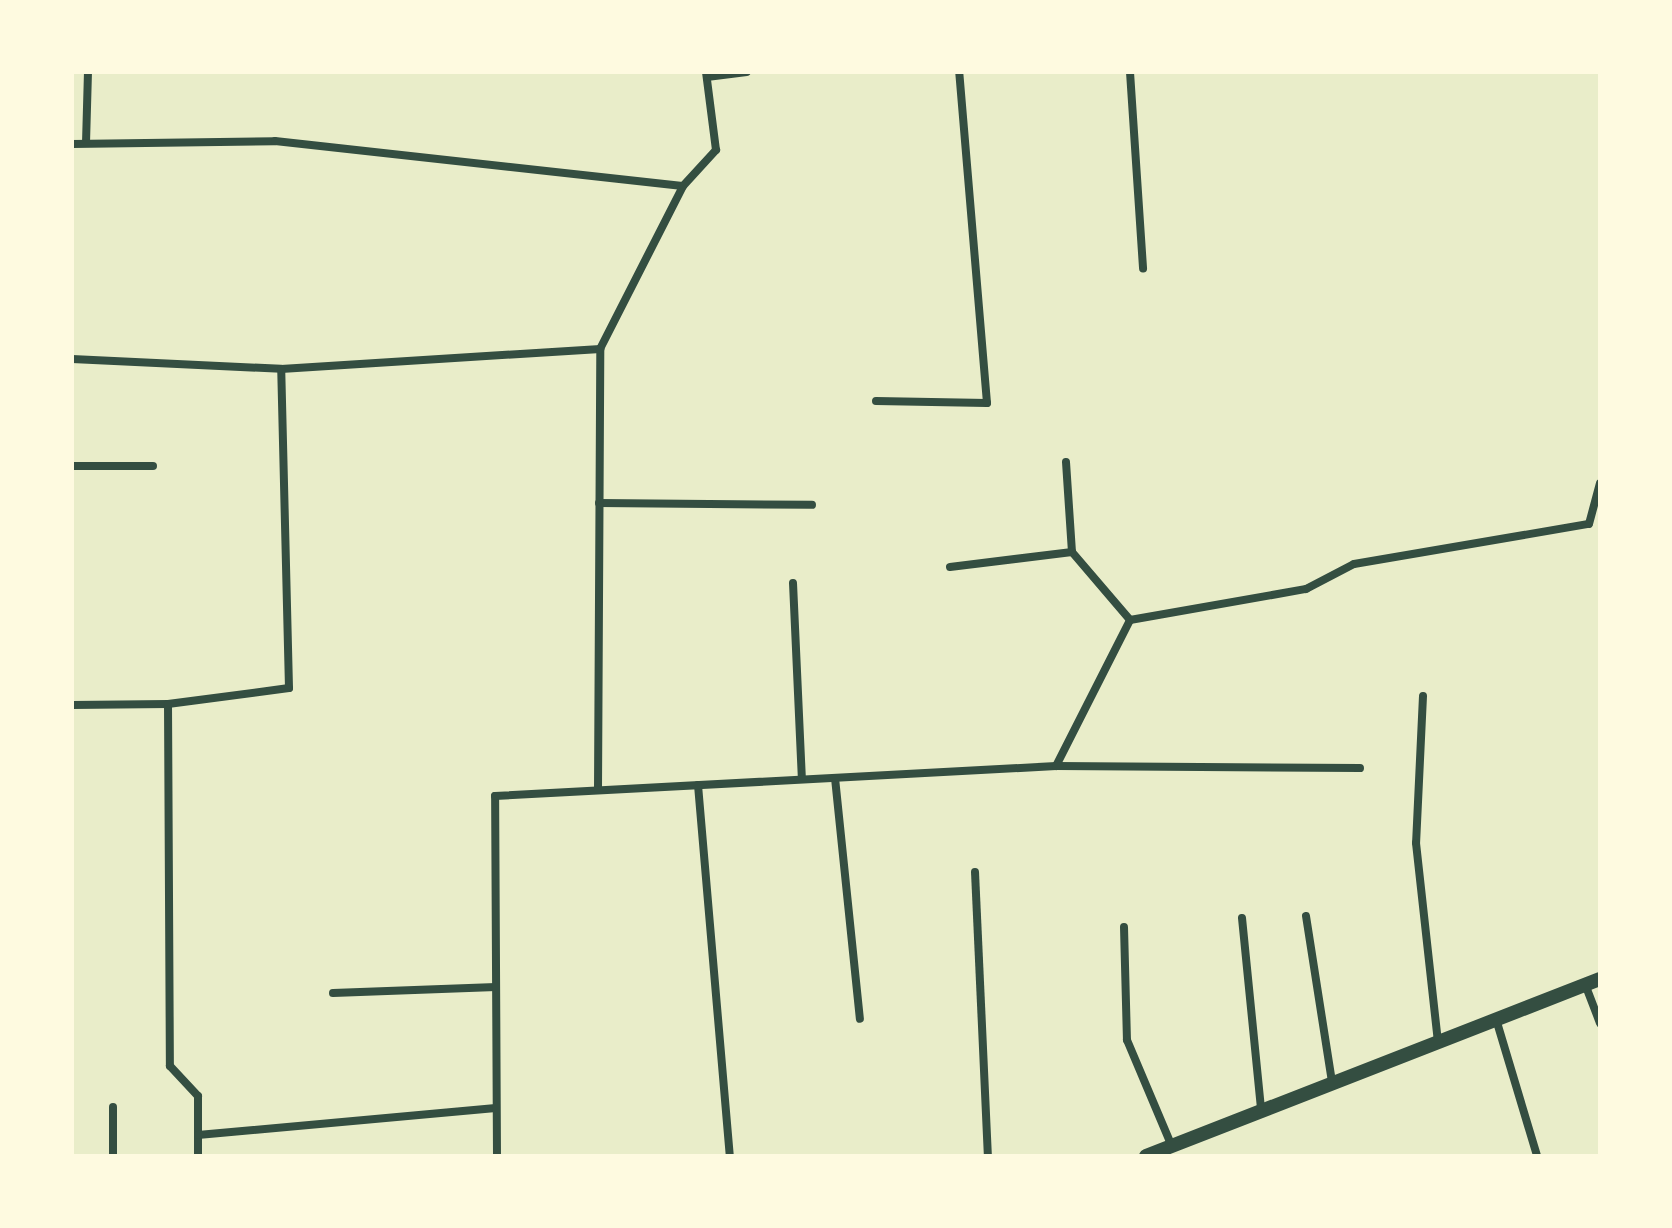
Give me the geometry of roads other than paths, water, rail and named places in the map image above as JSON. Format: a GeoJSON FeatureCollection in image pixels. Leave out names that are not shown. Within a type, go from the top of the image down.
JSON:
{"type":"FeatureCollection","features":[{"type":"Feature","properties":{"kind":"street"},"geometry":{"type":"LineString","coordinates":[[86,143],[88,72]]}},
{"type":"Feature","properties":{"kind":"street"},"geometry":{"type":"LineString","coordinates":[[598,790],[600,349],[683,186],[716,150],[707,75],[747,72]]}},
{"type":"Feature","properties":{"kind":"street"},"geometry":{"type":"LineString","coordinates":[[876,401],[987,403],[959,72]]}},
{"type":"Feature","properties":{"kind":"street"},"geometry":{"type":"LineString","coordinates":[[1130,72],[1143,269]]}},
{"type":"Feature","properties":{"kind":"street"},"geometry":{"type":"LineString","coordinates":[[72,144],[275,141],[683,186]]}},
{"type":"Feature","properties":{"kind":"street"},"geometry":{"type":"LineString","coordinates":[[72,359],[281,369],[600,349]]}},
{"type":"Feature","properties":{"kind":"street"},"geometry":{"type":"LineString","coordinates":[[72,705],[168,704],[289,688],[281,369]]}},
{"type":"Feature","properties":{"kind":"street"},"geometry":{"type":"LineString","coordinates":[[1066,462],[1072,552],[1130,620]]}},
{"type":"Feature","properties":{"kind":"street"},"geometry":{"type":"LineString","coordinates":[[72,466],[153,466]]}},
{"type":"Feature","properties":{"kind":"street"},"geometry":{"type":"LineString","coordinates":[[1130,620],[1306,589],[1354,564],[1589,524],[1600,483]]}},
{"type":"Feature","properties":{"kind":"street"},"geometry":{"type":"LineString","coordinates":[[599,503],[812,505]]}},
{"type":"Feature","properties":{"kind":"street"},"geometry":{"type":"LineString","coordinates":[[950,567],[1072,552]]}},
{"type":"Feature","properties":{"kind":"street"},"geometry":{"type":"LineString","coordinates":[[793,583],[802,779]]}},
{"type":"Feature","properties":{"kind":"street"},"geometry":{"type":"LineString","coordinates":[[1056,766],[1130,620]]}},
{"type":"Feature","properties":{"kind":"street"},"geometry":{"type":"LineString","coordinates":[[1423,696],[1416,843],[1438,1041]]}},
{"type":"Feature","properties":{"kind":"street"},"geometry":{"type":"LineString","coordinates":[[168,704],[170,1066],[198,1096],[198,1156]]}},
{"type":"Feature","properties":{"kind":"street"},"geometry":{"type":"LineString","coordinates":[[497,1156],[495,796],[1056,766],[1360,768]]}},
{"type":"Feature","properties":{"kind":"street"},"geometry":{"type":"LineString","coordinates":[[835,778],[860,1019]]}},
{"type":"Feature","properties":{"kind":"street"},"geometry":{"type":"LineString","coordinates":[[698,785],[730,1156]]}},
{"type":"Feature","properties":{"kind":"street"},"geometry":{"type":"LineString","coordinates":[[975,872],[988,1156]]}},
{"type":"Feature","properties":{"kind":"street"},"geometry":{"type":"LineString","coordinates":[[1306,916],[1332,1082]]}},
{"type":"Feature","properties":{"kind":"street"},"geometry":{"type":"LineString","coordinates":[[1242,918],[1261,1109]]}},
{"type":"Feature","properties":{"kind":"street"},"geometry":{"type":"LineString","coordinates":[[1124,927],[1127,1040],[1171,1144]]}},
{"type":"Feature","properties":{"kind":"street"},"geometry":{"type":"LineString","coordinates":[[1146,1156],[1600,979]]}},
{"type":"Feature","properties":{"kind":"street"},"geometry":{"type":"LineString","coordinates":[[1585,984],[1600,1023]]}},
{"type":"Feature","properties":{"kind":"street"},"geometry":{"type":"LineString","coordinates":[[333,993],[496,987]]}},
{"type":"Feature","properties":{"kind":"street"},"geometry":{"type":"LineString","coordinates":[[1496,1018],[1537,1156]]}},
{"type":"Feature","properties":{"kind":"street"},"geometry":{"type":"LineString","coordinates":[[113,1107],[113,1156]]}},
{"type":"Feature","properties":{"kind":"street"},"geometry":{"type":"LineString","coordinates":[[198,1135],[496,1108]]}}]}
